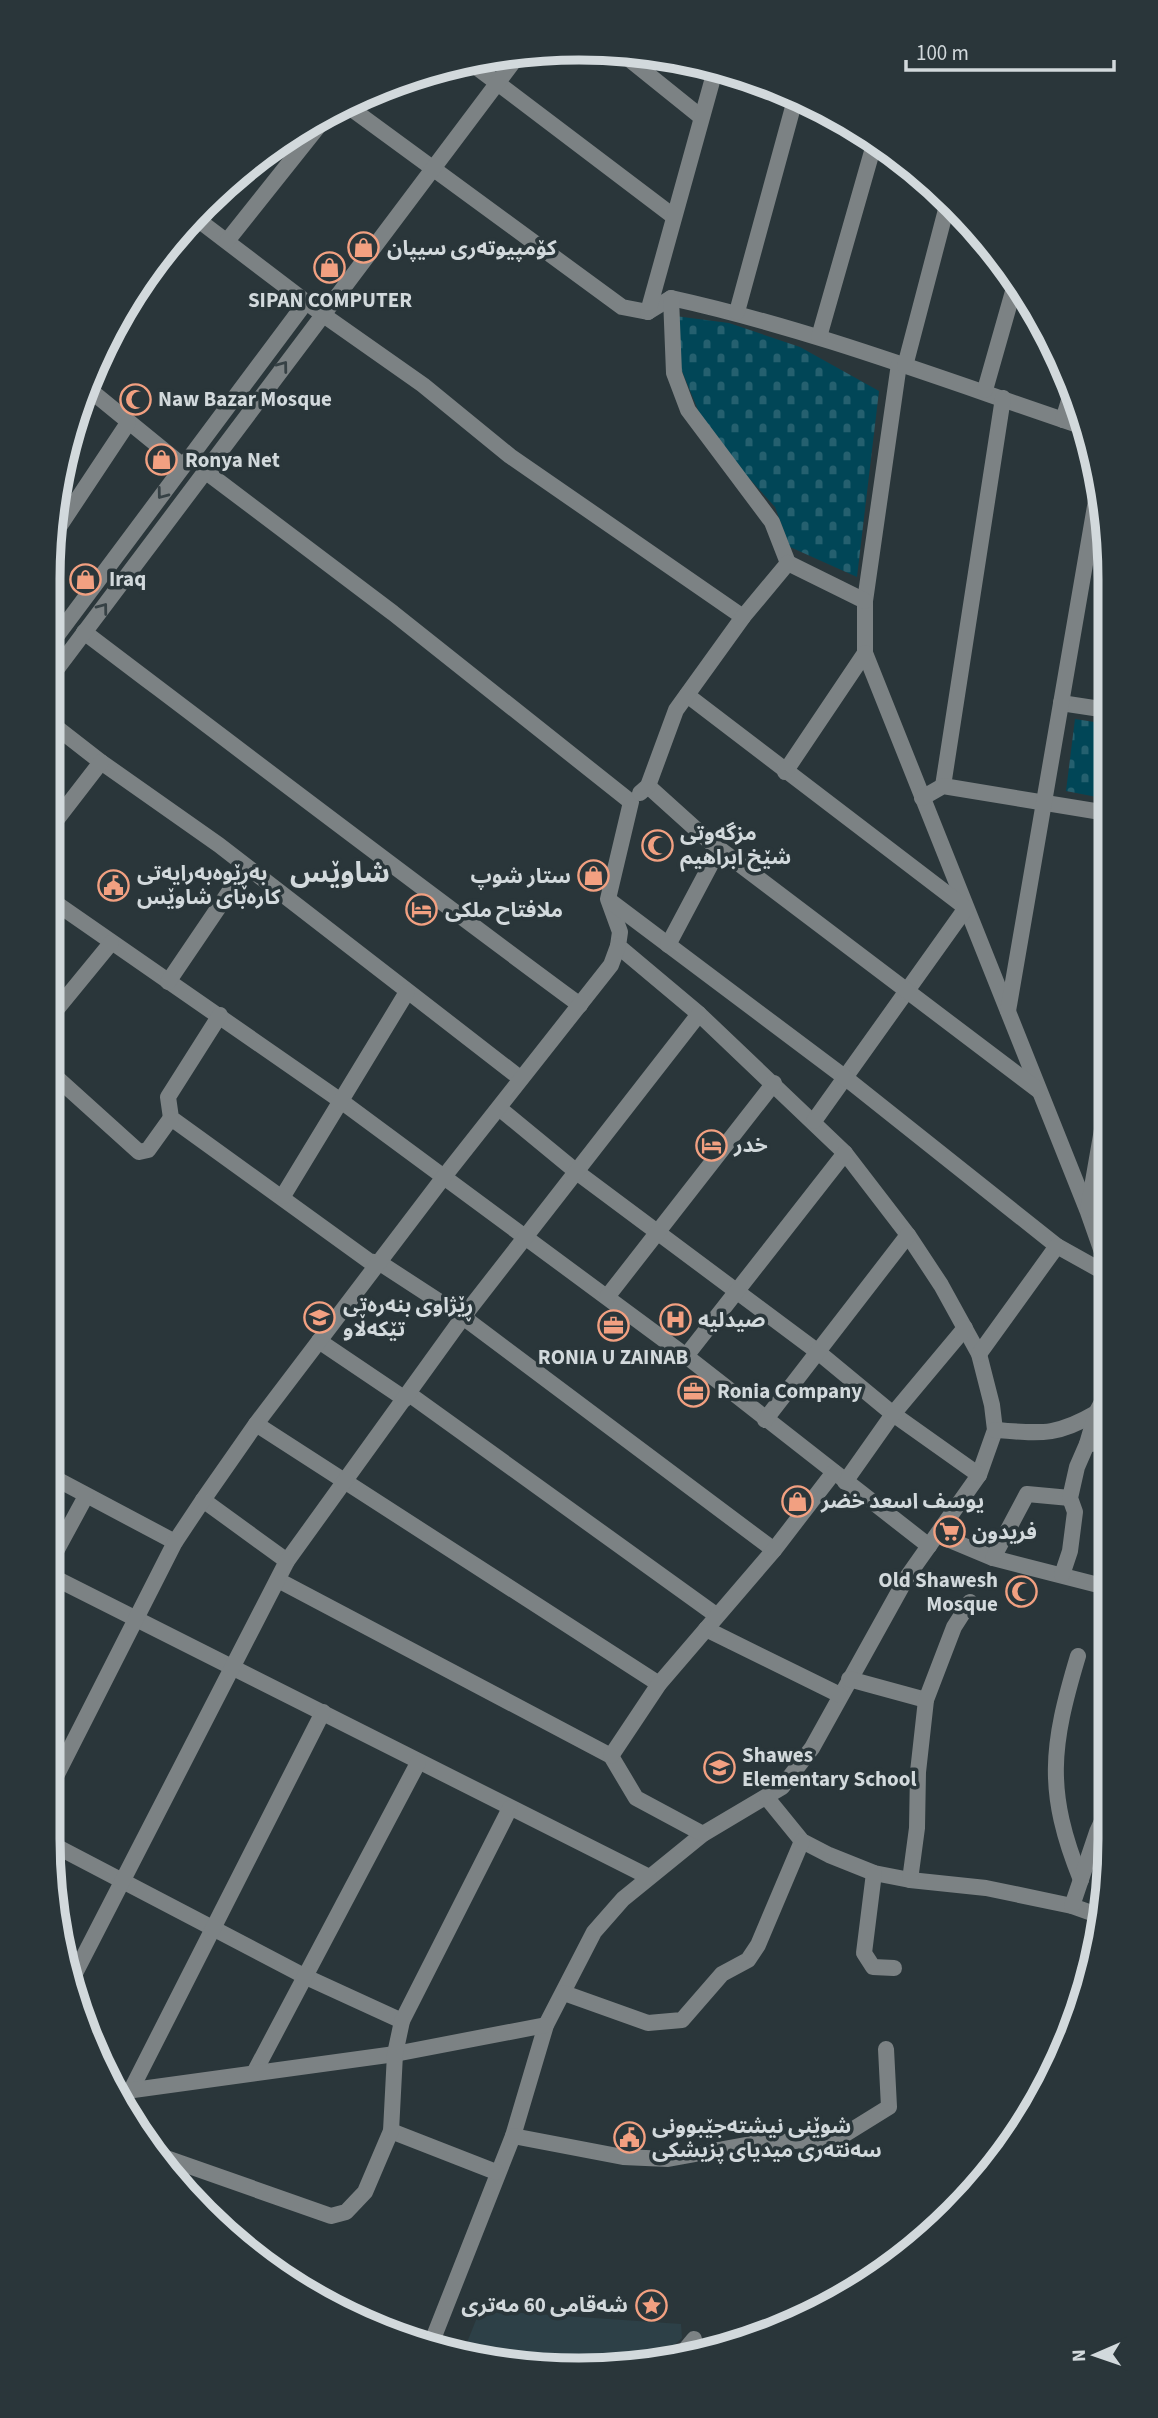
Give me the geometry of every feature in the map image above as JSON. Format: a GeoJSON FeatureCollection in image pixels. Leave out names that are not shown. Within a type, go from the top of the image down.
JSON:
{"type":"FeatureCollection","features":[{"type":"Feature","properties":{"kind":"street"},"geometry":{"type":"LineString","coordinates":[[634,63],[701,117]]}},
{"type":"Feature","properties":{"kind":"street"},"geometry":{"type":"LineString","coordinates":[[60,664],[512,64]]}},
{"type":"Feature","properties":{"kind":"street"},"geometry":{"type":"LineString","coordinates":[[479,69],[673,216]]}},
{"type":"Feature","properties":{"kind":"street"},"geometry":{"type":"LineString","coordinates":[[648,312],[713,77]]}},
{"type":"Feature","properties":{"kind":"street"},"geometry":{"type":"LineString","coordinates":[[737,312],[793,106]]}},
{"type":"Feature","properties":{"kind":"street"},"geometry":{"type":"LineString","coordinates":[[354,111],[622,307],[648,312],[671,298],[737,312],[985,390],[1075,424]]}},
{"type":"Feature","properties":{"kind":"street"},"geometry":{"type":"LineString","coordinates":[[227,241],[314,132]]}},
{"type":"Feature","properties":{"kind":"street"},"geometry":{"type":"LineString","coordinates":[[819,337],[872,150]]}},
{"type":"Feature","properties":{"kind":"street"},"geometry":{"type":"LineString","coordinates":[[945,211],[902,365],[865,601],[865,653],[1098,1242]]}},
{"type":"Feature","properties":{"kind":"street"},"geometry":{"type":"LineString","coordinates":[[202,222],[322,314],[423,385],[510,456],[743,617]]}},
{"type":"Feature","properties":{"kind":"street"},"geometry":{"type":"LineString","coordinates":[[985,390],[1013,293]]}},
{"type":"Feature","properties":{"kind":"street"},"geometry":{"type":"LineString","coordinates":[[671,298],[674,373],[688,410],[772,522],[788,563],[865,601]]}},
{"type":"Feature","properties":{"kind":"street"},"geometry":{"type":"LineString","coordinates":[[60,632],[306,302]]}},
{"type":"Feature","properties":{"kind":"street"},"geometry":{"type":"LineString","coordinates":[[94,394],[183,466]]}},
{"type":"Feature","properties":{"kind":"street"},"geometry":{"type":"LineString","coordinates":[[943,786],[1003,398]]}},
{"type":"Feature","properties":{"kind":"street"},"geometry":{"type":"LineString","coordinates":[[1063,420],[1068,404]]}},
{"type":"Feature","properties":{"kind":"street"},"geometry":{"type":"LineString","coordinates":[[63,521],[128,423]]}},
{"type":"Feature","properties":{"kind":"street"},"geometry":{"type":"LineString","coordinates":[[205,471],[393,614],[631,802]]}},
{"type":"Feature","properties":{"kind":"street"},"geometry":{"type":"LineString","coordinates":[[1008,1013],[1094,511]]}},
{"type":"Feature","properties":{"kind":"street"},"geometry":{"type":"LineString","coordinates":[[60,1769],[175,1542],[203,1500],[256,1424],[443,1178],[611,965],[620,932],[608,899],[631,802],[648,786],[676,710],[743,617],[788,563]]}},
{"type":"Feature","properties":{"kind":"street"},"geometry":{"type":"LineString","coordinates":[[84,632],[273,773],[363,846],[580,1004]]}},
{"type":"Feature","properties":{"kind":"street"},"geometry":{"type":"LineString","coordinates":[[785,772],[865,653]]}},
{"type":"Feature","properties":{"kind":"street"},"geometry":{"type":"LineString","coordinates":[[687,695],[966,908]]}},
{"type":"Feature","properties":{"kind":"street"},"geometry":{"type":"LineString","coordinates":[[1061,703],[1098,709]]}},
{"type":"Feature","properties":{"kind":"street"},"geometry":{"type":"LineString","coordinates":[[60,730],[246,867],[520,1078]]}},
{"type":"Feature","properties":{"kind":"street"},"geometry":{"type":"LineString","coordinates":[[60,812],[101,762]]}},
{"type":"Feature","properties":{"kind":"street"},"geometry":{"type":"LineString","coordinates":[[648,786],[719,849],[1039,1090]]}},
{"type":"Feature","properties":{"kind":"street"},"geometry":{"type":"LineString","coordinates":[[922,798],[943,786],[1098,812]]}},
{"type":"Feature","properties":{"kind":"street"},"geometry":{"type":"LineString","coordinates":[[668,945],[719,849]]}},
{"type":"Feature","properties":{"kind":"street"},"geometry":{"type":"LineString","coordinates":[[169,982],[246,867]]}},
{"type":"Feature","properties":{"kind":"street"},"geometry":{"type":"LineString","coordinates":[[608,899],[847,1079],[1057,1246],[1098,1268]]}},
{"type":"Feature","properties":{"kind":"street"},"geometry":{"type":"LineString","coordinates":[[60,907],[341,1101],[686,1356],[840,1477],[934,1541],[1098,1585]]}},
{"type":"Feature","properties":{"kind":"street"},"geometry":{"type":"LineString","coordinates":[[814,1121],[847,1079],[966,908]]}},
{"type":"Feature","properties":{"kind":"street"},"geometry":{"type":"LineString","coordinates":[[60,1005],[111,943]]}},
{"type":"Feature","properties":{"kind":"street"},"geometry":{"type":"LineString","coordinates":[[433,2338],[496,2172],[513,2136],[546,2025],[594,1932],[623,1899],[703,1834],[782,1787],[812,1748],[907,1577],[979,1475],[995,1430],[992,1405],[979,1354],[965,1328],[908,1235],[845,1153],[699,1014],[618,946]]}},
{"type":"Feature","properties":{"kind":"street"},"geometry":{"type":"LineString","coordinates":[[283,1196],[407,992]]}},
{"type":"Feature","properties":{"kind":"street"},"geometry":{"type":"LineString","coordinates":[[76,1970],[287,1561],[342,1481],[463,1317],[699,1014]]}},
{"type":"Feature","properties":{"kind":"street"},"geometry":{"type":"LineString","coordinates":[[60,1081],[139,1152],[148,1150],[171,1118],[168,1097],[220,1015]]}},
{"type":"Feature","properties":{"kind":"street"},"geometry":{"type":"LineString","coordinates":[[607,1297],[774,1083]]}},
{"type":"Feature","properties":{"kind":"street"},"geometry":{"type":"LineString","coordinates":[[499,1108],[578,1172],[818,1352],[893,1414],[979,1475]]}},
{"type":"Feature","properties":{"kind":"street"},"geometry":{"type":"LineString","coordinates":[[171,1118],[283,1196],[369,1261],[380,1263],[463,1317],[774,1550]]}},
{"type":"Feature","properties":{"kind":"street"},"geometry":{"type":"LineString","coordinates":[[686,1356],[739,1292],[845,1153]]}},
{"type":"Feature","properties":{"kind":"street"},"geometry":{"type":"LineString","coordinates":[[1088,1212],[1098,1154]]}},
{"type":"Feature","properties":{"kind":"street"},"geometry":{"type":"LineString","coordinates":[[765,1420],[908,1235]]}},
{"type":"Feature","properties":{"kind":"street"},"geometry":{"type":"LineString","coordinates":[[979,1354],[1057,1246]]}},
{"type":"Feature","properties":{"kind":"street"},"geometry":{"type":"LineString","coordinates":[[611,1756],[659,1684],[716,1615],[840,1477],[965,1328]]}},
{"type":"Feature","properties":{"kind":"street"},"geometry":{"type":"LineString","coordinates":[[319,1341],[407,1396],[716,1615]]}},
{"type":"Feature","properties":{"kind":"street"},"geometry":{"type":"LineString","coordinates":[[1062,1575],[1070,1551],[1075,1512],[1070,1499],[1077,1466],[1098,1409]]}},
{"type":"Feature","properties":{"kind":"street"},"geometry":{"type":"LineString","coordinates":[[995,1430],[1049,1433],[1068,1429],[1096,1413]]}},
{"type":"Feature","properties":{"kind":"street"},"geometry":{"type":"LineString","coordinates":[[256,1424],[659,1684]]}},
{"type":"Feature","properties":{"kind":"street"},"geometry":{"type":"LineString","coordinates":[[1087,1444],[1098,1444]]}},
{"type":"Feature","properties":{"kind":"street"},"geometry":{"type":"LineString","coordinates":[[60,1481],[175,1542]]}},
{"type":"Feature","properties":{"kind":"street"},"geometry":{"type":"LineString","coordinates":[[993,1558],[1027,1494],[1070,1499]]}},
{"type":"Feature","properties":{"kind":"street"},"geometry":{"type":"LineString","coordinates":[[60,1546],[86,1496]]}},
{"type":"Feature","properties":{"kind":"street"},"geometry":{"type":"LineString","coordinates":[[203,1500],[287,1561]]}},
{"type":"Feature","properties":{"kind":"street"},"geometry":{"type":"LineString","coordinates":[[60,1578],[418,1763],[649,1877]]}},
{"type":"Feature","properties":{"kind":"street"},"geometry":{"type":"LineString","coordinates":[[278,1580],[611,1756],[636,1798],[703,1834]]}},
{"type":"Feature","properties":{"kind":"street"},"geometry":{"type":"LineString","coordinates":[[910,1880],[918,1828],[918,1772],[926,1700],[954,1627],[970,1602]]}},
{"type":"Feature","properties":{"kind":"street"},"geometry":{"type":"LineString","coordinates":[[706,1629],[840,1695]]}},
{"type":"Feature","properties":{"kind":"street"},"geometry":{"type":"LineString","coordinates":[[1078,1656],[1060,1719],[1054,1774],[1065,1839],[1081,1880]]}},
{"type":"Feature","properties":{"kind":"street"},"geometry":{"type":"LineString","coordinates":[[849,1679],[926,1700]]}},
{"type":"Feature","properties":{"kind":"street"},"geometry":{"type":"LineString","coordinates":[[125,2091],[214,1927],[323,1712]]}},
{"type":"Feature","properties":{"kind":"street"},"geometry":{"type":"LineString","coordinates":[[254,2073],[418,1763]]}},
{"type":"Feature","properties":{"kind":"street"},"geometry":{"type":"LineString","coordinates":[[767,1798],[802,1841],[874,1873],[910,1880],[986,1888],[1072,1906],[1093,1913]]}},
{"type":"Feature","properties":{"kind":"street"},"geometry":{"type":"LineString","coordinates":[[171,2160],[331,2216],[346,2212],[365,2192],[391,2131],[395,2054],[402,2021],[510,1808]]}},
{"type":"Feature","properties":{"kind":"street"},"geometry":{"type":"LineString","coordinates":[[1072,1906],[1098,1836]]}},
{"type":"Feature","properties":{"kind":"street"},"geometry":{"type":"LineString","coordinates":[[564,1993],[649,2022],[670,2024],[682,2020],[722,1974],[748,1960],[758,1945],[802,1841]]}},
{"type":"Feature","properties":{"kind":"street"},"geometry":{"type":"LineString","coordinates":[[60,1849],[306,1977],[402,2021]]}},
{"type":"Feature","properties":{"kind":"street"},"geometry":{"type":"LineString","coordinates":[[874,1873],[864,1953],[873,1967],[894,1968]]}},
{"type":"Feature","properties":{"kind":"street"},"geometry":{"type":"LineString","coordinates":[[125,2091],[395,2054],[546,2025]]}},
{"type":"Feature","properties":{"kind":"street"},"geometry":{"type":"LineString","coordinates":[[513,2136],[623,2157],[668,2160],[751,2144],[839,2138],[889,2107],[886,2049]]}},
{"type":"Feature","properties":{"kind":"street"},"geometry":{"type":"LineString","coordinates":[[391,2131],[496,2172]]}},
{"type":"Feature","properties":{"kind":"street"},"geometry":{"type":"LineString","coordinates":[[688,2347],[694,2339]]}},
{"type":"Feature","properties":{"kind":"shaded area"},"geometry":{"type":"Polygon","coordinates":[[[480,2310],[681,2324],[682,2338],[669,2351],[613,2357],[545,2357],[466,2346],[480,2310]]]}},
{"type":"Feature","properties":{"kind":"green space"},"geometry":{"type":"Polygon","coordinates":[[[675,316],[729,323],[800,347],[879,391],[857,577],[790,547],[775,507],[707,432],[677,359],[675,316]]]}},
{"type":"Feature","properties":{"kind":"green space"},"geometry":{"type":"Polygon","coordinates":[[[1075,719],[1098,723],[1098,797],[1066,791],[1075,719]]]}},
{"type":"Feature","properties":{"kind":"place","name":"کۆمپیوتەری سیپان"},"geometry":{"type":"Point","coordinates":[364,248]}},
{"type":"Feature","properties":{"kind":"place","name":"SIPAN COMPUTER"},"geometry":{"type":"Point","coordinates":[330,268]}},
{"type":"Feature","properties":{"kind":"place","name":"Naw Bazar Mosque"},"geometry":{"type":"Point","coordinates":[135,399]}},
{"type":"Feature","properties":{"kind":"place","name":"Ronya Net"},"geometry":{"type":"Point","coordinates":[162,460]}},
{"type":"Feature","properties":{"kind":"place","name":"Iraq"},"geometry":{"type":"Point","coordinates":[86,579]}},
{"type":"Feature","properties":{"kind":"place","name":"مزگەوتی شێخ ابراهیم"},"geometry":{"type":"Point","coordinates":[657,845]}},
{"type":"Feature","properties":{"kind":"place","name":"ستار شوپ"},"geometry":{"type":"Point","coordinates":[594,876]}},
{"type":"Feature","properties":{"kind":"place","name":"بەڕێوەبەرایەتی کارەبای شاوێس"},"geometry":{"type":"Point","coordinates":[114,885]}},
{"type":"Feature","properties":{"kind":"place","name":"ملافتاح ملکی"},"geometry":{"type":"Point","coordinates":[422,910]}},
{"type":"Feature","properties":{"kind":"place","name":"خدر"},"geometry":{"type":"Point","coordinates":[711,1145]}},
{"type":"Feature","properties":{"kind":"place","name":"ڕێژاوی بنەرەتی تێکەڵاو"},"geometry":{"type":"Point","coordinates":[320,1317]}},
{"type":"Feature","properties":{"kind":"place","name":"صیدلیە"},"geometry":{"type":"Point","coordinates":[675,1320]}},
{"type":"Feature","properties":{"kind":"place","name":"RONIA U ZAINAB"},"geometry":{"type":"Point","coordinates":[613,1325]}},
{"type":"Feature","properties":{"kind":"place","name":"Ronia Company"},"geometry":{"type":"Point","coordinates":[694,1391]}},
{"type":"Feature","properties":{"kind":"place","name":"يوسف اسعد خضر"},"geometry":{"type":"Point","coordinates":[798,1501]}},
{"type":"Feature","properties":{"kind":"place","name":"فريدون"},"geometry":{"type":"Point","coordinates":[949,1532]}},
{"type":"Feature","properties":{"kind":"place","name":"Old Shawesh Mosque"},"geometry":{"type":"Point","coordinates":[1021,1592]}},
{"type":"Feature","properties":{"kind":"place","name":"Shawes Elementary School"},"geometry":{"type":"Point","coordinates":[719,1767]}},
{"type":"Feature","properties":{"kind":"place","name":"شوێنی نیشتەجێبوونی سەنتەری میدیای پزیشکی"},"geometry":{"type":"Point","coordinates":[629,2138]}},
{"type":"Feature","properties":{"kind":"place","name":"شەقامی 60 مەتری"},"geometry":{"type":"Point","coordinates":[651,2305]}},
{"type":"Feature","properties":{"kind":"district","name":"شاوێس"},"geometry":{"type":"Point","coordinates":[340,872]}}]}
